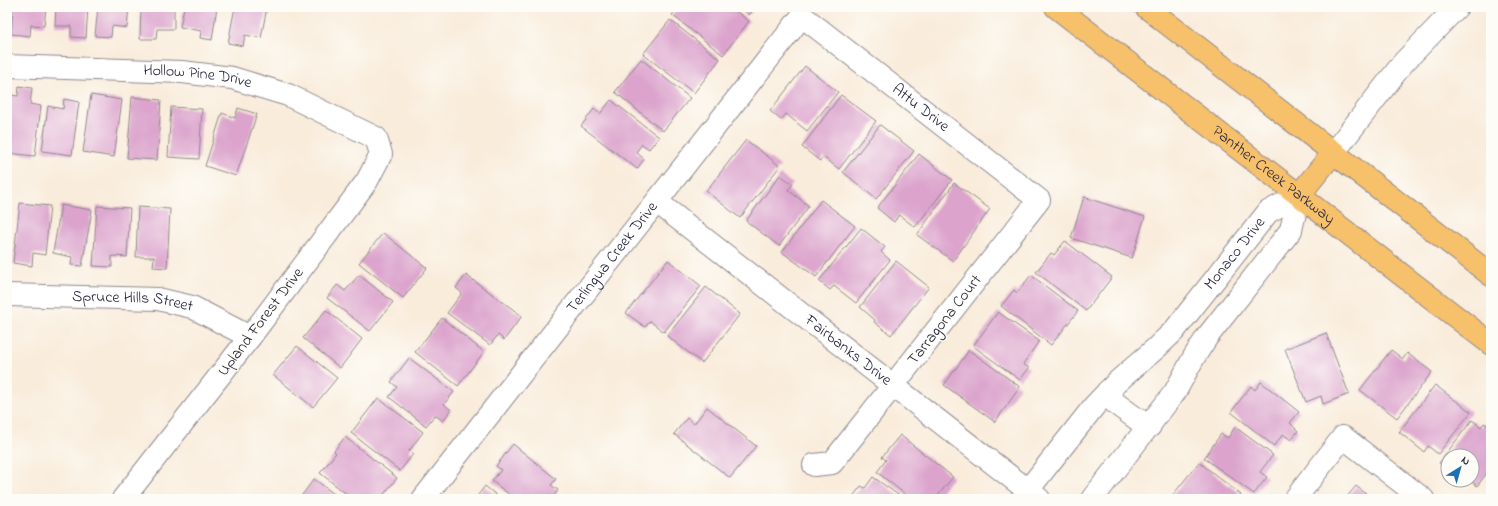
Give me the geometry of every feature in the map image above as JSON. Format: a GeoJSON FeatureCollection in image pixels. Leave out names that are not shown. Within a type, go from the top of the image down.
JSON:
{"type":"FeatureCollection","features":[{"type":"Feature","properties":{"kind":"main road","name":"Panther Creek Parkway"},"geometry":{"type":"LineString","coordinates":[[1056,7],[1491,344]]}},
{"type":"Feature","properties":{"kind":"main road"},"geometry":{"type":"LineString","coordinates":[[1146,7],[1491,275]]}},
{"type":"Feature","properties":{"kind":"main road"},"geometry":{"type":"LineString","coordinates":[[1299,195],[1334,152]]}},
{"type":"Feature","properties":{"kind":"street"},"geometry":{"type":"LineString","coordinates":[[1334,152],[1403,62],[1457,7]]}},
{"type":"Feature","properties":{"kind":"street","name":"Attu Drive"},"geometry":{"type":"LineString","coordinates":[[802,16],[1039,200]]}},
{"type":"Feature","properties":{"kind":"street","name":"Terlingua Creek Drive"},"geometry":{"type":"LineString","coordinates":[[423,499],[802,16]]}},
{"type":"Feature","properties":{"kind":"street","name":"Hollow Pine Drive"},"geometry":{"type":"LineString","coordinates":[[7,66],[182,72],[232,78],[288,95],[376,138]]}},
{"type":"Feature","properties":{"kind":"street","name":"Upland Forest Drive"},"geometry":{"type":"LineString","coordinates":[[123,499],[250,337],[367,181],[381,154],[376,138]]}},
{"type":"Feature","properties":{"kind":"street","name":"Monaco Drive"},"geometry":{"type":"LineString","coordinates":[[1033,495],[1095,405],[1108,391],[1155,350],[1174,331],[1268,212],[1299,195]]}},
{"type":"Feature","properties":{"kind":"street","name":"Monaco Drive"},"geometry":{"type":"LineString","coordinates":[[1092,499],[1175,392],[1207,337],[1291,230],[1299,195]]}},
{"type":"Feature","properties":{"kind":"street","name":"Tarragona Court"},"geometry":{"type":"LineString","coordinates":[[814,465],[832,463],[1039,200]]}},
{"type":"Feature","properties":{"kind":"street","name":"Fairbanks Drive"},"geometry":{"type":"LineString","coordinates":[[657,202],[1033,495]]}},
{"type":"Feature","properties":{"kind":"street","name":"Spruce Hills Street"},"geometry":{"type":"LineString","coordinates":[[7,295],[158,299],[192,307],[250,337]]}},
{"type":"Feature","properties":{"kind":"street"},"geometry":{"type":"LineString","coordinates":[[1108,391],[1115,402],[1136,419],[1150,426]]}},
{"type":"Feature","properties":{"kind":"street"},"geometry":{"type":"LineString","coordinates":[[1295,499],[1343,437],[1423,499]]}},
{"type":"Feature","properties":{"kind":"building"},"geometry":{"type":"Polygon","coordinates":[[[13,7],[46,7],[44,26],[31,25],[30,36],[11,34],[13,7]]]}},
{"type":"Feature","properties":{"kind":"building"},"geometry":{"type":"Polygon","coordinates":[[[56,7],[88,7],[86,38],[71,37],[71,26],[55,26],[56,7]]]}},
{"type":"Feature","properties":{"kind":"building"},"geometry":{"type":"Polygon","coordinates":[[[98,7],[129,7],[127,28],[112,26],[111,37],[95,36],[98,7]]]}},
{"type":"Feature","properties":{"kind":"building"},"geometry":{"type":"Polygon","coordinates":[[[141,7],[174,7],[174,29],[157,29],[156,39],[140,39],[141,7]]]}},
{"type":"Feature","properties":{"kind":"building"},"geometry":{"type":"Polygon","coordinates":[[[184,7],[217,7],[212,40],[200,38],[201,31],[180,27],[184,7]]]}},
{"type":"Feature","properties":{"kind":"building"},"geometry":{"type":"Polygon","coordinates":[[[235,7],[267,7],[261,38],[245,35],[243,46],[228,43],[235,7]]]}},
{"type":"Feature","properties":{"kind":"building"},"geometry":{"type":"Polygon","coordinates":[[[678,7],[730,7],[749,21],[723,55],[672,15],[678,7]]]}},
{"type":"Feature","properties":{"kind":"building"},"geometry":{"type":"Polygon","coordinates":[[[739,7],[755,7],[749,15],[739,7]]]}},
{"type":"Feature","properties":{"kind":"building"},"geometry":{"type":"Polygon","coordinates":[[[670,20],[720,59],[694,93],[643,54],[670,20]]]}},
{"type":"Feature","properties":{"kind":"building"},"geometry":{"type":"Polygon","coordinates":[[[641,59],[690,98],[663,131],[615,92],[641,59]]]}},
{"type":"Feature","properties":{"kind":"building"},"geometry":{"type":"Polygon","coordinates":[[[805,66],[838,92],[807,131],[786,114],[781,120],[770,111],[805,66]]]}},
{"type":"Feature","properties":{"kind":"building"},"geometry":{"type":"Polygon","coordinates":[[[19,86],[32,88],[30,104],[41,106],[35,156],[7,153],[7,126],[11,95],[18,96],[19,86]]]}},
{"type":"Feature","properties":{"kind":"building"},"geometry":{"type":"Polygon","coordinates":[[[91,95],[122,100],[114,157],[83,152],[91,95]]]}},
{"type":"Feature","properties":{"kind":"building"},"geometry":{"type":"Polygon","coordinates":[[[841,95],[876,121],[839,169],[823,157],[820,161],[802,147],[841,95]]]}},
{"type":"Feature","properties":{"kind":"building"},"geometry":{"type":"Polygon","coordinates":[[[132,97],[161,100],[157,160],[127,158],[132,97]]]}},
{"type":"Feature","properties":{"kind":"building"},"geometry":{"type":"Polygon","coordinates":[[[64,99],[79,102],[72,155],[42,151],[48,106],[63,109],[64,99]]]}},
{"type":"Feature","properties":{"kind":"building"},"geometry":{"type":"Polygon","coordinates":[[[611,100],[659,137],[649,149],[642,144],[636,152],[644,159],[637,169],[581,126],[594,109],[600,114],[611,100]]]}},
{"type":"Feature","properties":{"kind":"building"},"geometry":{"type":"Polygon","coordinates":[[[171,107],[202,109],[199,159],[168,157],[171,107]]]}},
{"type":"Feature","properties":{"kind":"building"},"geometry":{"type":"Polygon","coordinates":[[[238,108],[257,114],[236,176],[205,166],[222,113],[235,118],[238,108]]]}},
{"type":"Feature","properties":{"kind":"building"},"geometry":{"type":"Polygon","coordinates":[[[880,125],[914,151],[876,199],[843,172],[880,125]]]}},
{"type":"Feature","properties":{"kind":"building"},"geometry":{"type":"Polygon","coordinates":[[[746,140],[780,166],[740,218],[706,191],[746,140]]]}},
{"type":"Feature","properties":{"kind":"building"},"geometry":{"type":"Polygon","coordinates":[[[919,154],[952,180],[915,227],[899,215],[894,222],[877,208],[919,154]]]}},
{"type":"Feature","properties":{"kind":"building"},"geometry":{"type":"Polygon","coordinates":[[[780,175],[793,184],[788,190],[809,206],[779,246],[746,221],[780,175]]]}},
{"type":"Feature","properties":{"kind":"building"},"geometry":{"type":"Polygon","coordinates":[[[954,183],[990,209],[953,261],[917,235],[954,183]]]}},
{"type":"Feature","properties":{"kind":"building"},"geometry":{"type":"Polygon","coordinates":[[[1084,197],[1145,217],[1132,258],[1071,238],[1084,197]]]}},
{"type":"Feature","properties":{"kind":"building"},"geometry":{"type":"Polygon","coordinates":[[[821,200],[855,226],[816,277],[782,252],[821,200]]]}},
{"type":"Feature","properties":{"kind":"building"},"geometry":{"type":"Polygon","coordinates":[[[20,203],[50,206],[45,255],[33,253],[32,266],[13,263],[20,203]]]}},
{"type":"Feature","properties":{"kind":"building"},"geometry":{"type":"Polygon","coordinates":[[[61,205],[92,210],[82,266],[71,265],[72,257],[53,253],[61,205]]]}},
{"type":"Feature","properties":{"kind":"building"},"geometry":{"type":"Polygon","coordinates":[[[97,206],[130,208],[127,257],[112,256],[112,267],[93,266],[97,206]]]}},
{"type":"Feature","properties":{"kind":"building"},"geometry":{"type":"Polygon","coordinates":[[[138,207],[170,209],[167,268],[153,267],[154,257],[136,257],[138,207]]]}},
{"type":"Feature","properties":{"kind":"building"},"geometry":{"type":"Polygon","coordinates":[[[861,228],[885,247],[881,252],[890,260],[856,303],[834,286],[830,290],[819,281],[861,228]]]}},
{"type":"Feature","properties":{"kind":"building"},"geometry":{"type":"Polygon","coordinates":[[[383,233],[427,268],[403,298],[359,263],[383,233]]]}},
{"type":"Feature","properties":{"kind":"building"},"geometry":{"type":"Polygon","coordinates":[[[1065,241],[1112,277],[1086,311],[1036,272],[1051,253],[1054,255],[1065,241]]]}},
{"type":"Feature","properties":{"kind":"building"},"geometry":{"type":"Polygon","coordinates":[[[668,260],[701,286],[664,332],[650,321],[645,327],[626,313],[668,260]]]}},
{"type":"Feature","properties":{"kind":"building"},"geometry":{"type":"Polygon","coordinates":[[[896,261],[929,287],[891,335],[874,322],[875,320],[860,307],[896,261]]]}},
{"type":"Feature","properties":{"kind":"building"},"geometry":{"type":"Polygon","coordinates":[[[359,275],[393,302],[370,331],[327,298],[337,285],[345,291],[359,275]]]}},
{"type":"Feature","properties":{"kind":"building"},"geometry":{"type":"Polygon","coordinates":[[[466,275],[522,316],[504,340],[498,335],[490,345],[447,313],[462,293],[456,288],[466,275]]]}},
{"type":"Feature","properties":{"kind":"building"},"geometry":{"type":"Polygon","coordinates":[[[1031,275],[1078,311],[1051,345],[1001,306],[1014,290],[1017,293],[1031,275]]]}},
{"type":"Feature","properties":{"kind":"building"},"geometry":{"type":"Polygon","coordinates":[[[706,287],[740,314],[702,363],[667,336],[706,287]]]}},
{"type":"Feature","properties":{"kind":"building"},"geometry":{"type":"Polygon","coordinates":[[[326,310],[362,339],[340,368],[303,338],[326,310]]]}},
{"type":"Feature","properties":{"kind":"building"},"geometry":{"type":"Polygon","coordinates":[[[998,312],[1039,341],[1023,364],[1029,368],[1020,380],[973,346],[998,312]]]}},
{"type":"Feature","properties":{"kind":"building"},"geometry":{"type":"Polygon","coordinates":[[[442,318],[484,352],[458,386],[415,352],[442,318]]]}},
{"type":"Feature","properties":{"kind":"building"},"geometry":{"type":"Polygon","coordinates":[[[1326,333],[1349,394],[1323,404],[1321,396],[1306,402],[1285,349],[1326,333]]]}},
{"type":"Feature","properties":{"kind":"building"},"geometry":{"type":"Polygon","coordinates":[[[297,346],[337,378],[313,407],[273,375],[297,346]]]}},
{"type":"Feature","properties":{"kind":"building"},"geometry":{"type":"Polygon","coordinates":[[[969,350],[1020,387],[995,422],[944,385],[969,350]]]}},
{"type":"Feature","properties":{"kind":"building"},"geometry":{"type":"Polygon","coordinates":[[[1391,350],[1403,359],[1407,353],[1432,372],[1397,418],[1360,390],[1391,350]]]}},
{"type":"Feature","properties":{"kind":"building"},"geometry":{"type":"Polygon","coordinates":[[[409,358],[454,392],[444,404],[451,410],[443,421],[435,415],[426,426],[389,397],[397,387],[391,382],[409,358]]]}},
{"type":"Feature","properties":{"kind":"building"},"geometry":{"type":"Polygon","coordinates":[[[1261,382],[1299,412],[1290,423],[1298,431],[1291,440],[1283,434],[1274,446],[1231,412],[1251,386],[1255,390],[1261,382]]]}},
{"type":"Feature","properties":{"kind":"building"},"geometry":{"type":"Polygon","coordinates":[[[1435,385],[1471,412],[1443,448],[1440,448],[1438,454],[1428,446],[1424,452],[1399,432],[1435,385]]]}},
{"type":"Feature","properties":{"kind":"building"},"geometry":{"type":"Polygon","coordinates":[[[378,398],[423,432],[409,451],[413,454],[400,471],[351,433],[378,398]]]}},
{"type":"Feature","properties":{"kind":"building"},"geometry":{"type":"Polygon","coordinates":[[[707,407],[756,446],[730,478],[674,434],[687,418],[694,424],[707,407]]]}},
{"type":"Feature","properties":{"kind":"building"},"geometry":{"type":"Polygon","coordinates":[[[1472,420],[1481,427],[1484,423],[1491,428],[1491,468],[1480,482],[1480,448],[1451,448],[1472,420]]]}},
{"type":"Feature","properties":{"kind":"building"},"geometry":{"type":"Polygon","coordinates":[[[1235,427],[1273,455],[1260,472],[1267,477],[1254,494],[1204,458],[1221,434],[1228,438],[1235,427]]]}},
{"type":"Feature","properties":{"kind":"building"},"geometry":{"type":"Polygon","coordinates":[[[900,435],[953,477],[935,499],[911,499],[877,472],[886,460],[882,457],[900,435]]]}},
{"type":"Feature","properties":{"kind":"building"},"geometry":{"type":"Polygon","coordinates":[[[345,437],[397,478],[380,499],[372,496],[370,499],[353,499],[320,473],[336,453],[334,451],[345,437]]]}},
{"type":"Feature","properties":{"kind":"building"},"geometry":{"type":"Polygon","coordinates":[[[513,444],[556,479],[551,485],[558,490],[553,497],[549,494],[545,499],[515,499],[492,481],[501,470],[496,466],[513,444]]]}},
{"type":"Feature","properties":{"kind":"building"},"geometry":{"type":"Polygon","coordinates":[[[1199,462],[1241,495],[1238,499],[1176,499],[1172,496],[1199,462]]]}},
{"type":"Feature","properties":{"kind":"building"},"geometry":{"type":"Polygon","coordinates":[[[873,477],[904,499],[851,499],[861,486],[865,488],[873,477]]]}},
{"type":"Feature","properties":{"kind":"building"},"geometry":{"type":"Polygon","coordinates":[[[314,479],[341,499],[299,499],[314,479]]]}},
{"type":"Feature","properties":{"kind":"building"},"geometry":{"type":"Polygon","coordinates":[[[485,486],[501,499],[475,499],[485,486]]]}},
{"type":"Feature","properties":{"kind":"building"},"geometry":{"type":"Polygon","coordinates":[[[1356,486],[1373,499],[1345,499],[1356,486]]]}}]}
